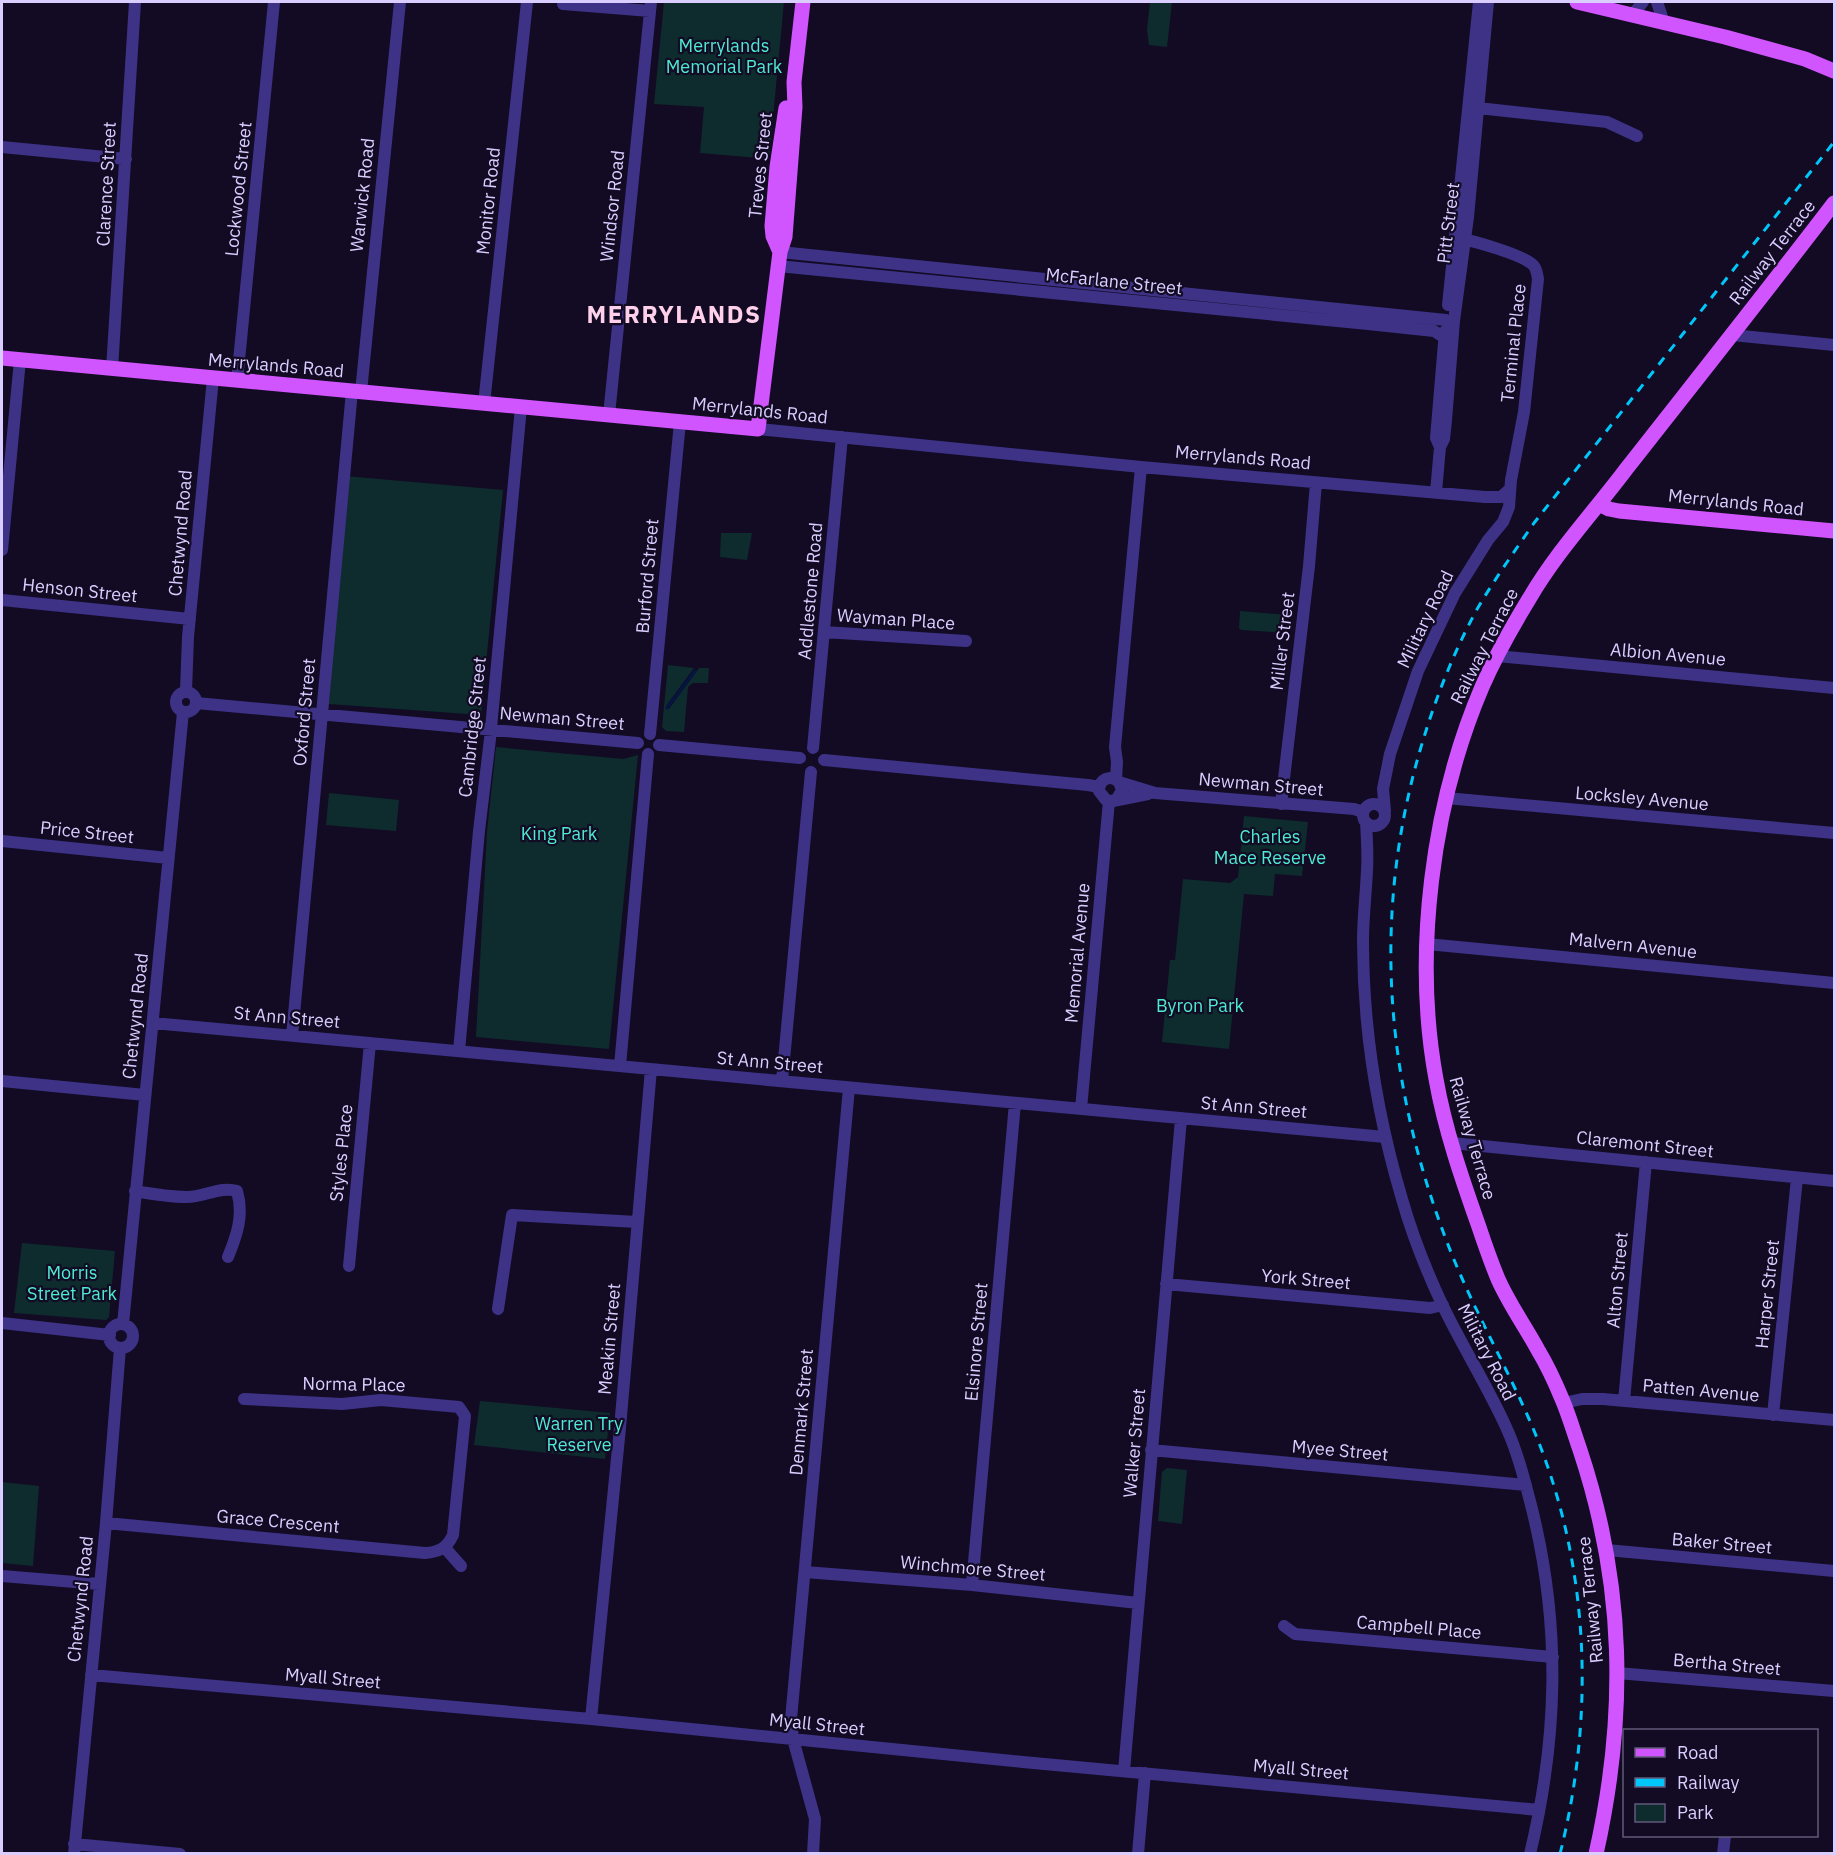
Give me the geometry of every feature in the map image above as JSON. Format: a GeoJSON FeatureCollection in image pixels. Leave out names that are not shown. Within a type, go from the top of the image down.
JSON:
{"type":"FeatureCollection","features":[{"type":"Feature","properties":{"kind":"main road","name":"Treves Street"},"geometry":{"type":"LineString","coordinates":[[758,429],[779,259],[785,237],[795,107],[794,82],[803,2]]}},
{"type":"Feature","properties":{"kind":"main road"},"geometry":{"type":"LineString","coordinates":[[1577,2],[1633,14],[1805,59],[1834,71]]}},
{"type":"Feature","properties":{"kind":"main road","name":"Railway Terrace"},"geometry":{"type":"LineString","coordinates":[[1596,1854],[1611,1782],[1616,1717],[1617,1673],[1614,1615],[1607,1550],[1587,1472],[1564,1403],[1539,1351],[1500,1284],[1467,1193],[1452,1143],[1436,1078],[1428,1008],[1428,944],[1432,879],[1446,798],[1468,722],[1483,683],[1529,598],[1562,548],[1599,504],[1834,203]]}},
{"type":"Feature","properties":{"kind":"main road","name":"Merrylands Road"},"geometry":{"type":"LineString","coordinates":[[2,358],[758,429]]}},
{"type":"Feature","properties":{"kind":"main road","name":"Merrylands Road"},"geometry":{"type":"LineString","coordinates":[[1599,504],[1619,511],[1834,531]]}},
{"type":"Feature","properties":{"kind":"street","name":"Clarence Street"},"geometry":{"type":"LineString","coordinates":[[112,369],[135,2]]}},
{"type":"Feature","properties":{"kind":"street","name":"Lockwood Street"},"geometry":{"type":"LineString","coordinates":[[237,381],[274,2]]}},
{"type":"Feature","properties":{"kind":"street","name":"Warwick Road"},"geometry":{"type":"LineString","coordinates":[[357,392],[400,2]]}},
{"type":"Feature","properties":{"kind":"street","name":"Monitor Road"},"geometry":{"type":"LineString","coordinates":[[484,404],[527,2]]}},
{"type":"Feature","properties":{"kind":"street","name":"Pitt Street"},"geometry":{"type":"LineString","coordinates":[[1436,492],[1440,447],[1445,430],[1479,2]]}},
{"type":"Feature","properties":{"kind":"street","name":"Pitt Street"},"geometry":{"type":"LineString","coordinates":[[1440,447],[1436,438],[1446,320],[1461,239],[1478,108],[1488,2]]}},
{"type":"Feature","properties":{"kind":"street"},"geometry":{"type":"LineString","coordinates":[[1633,14],[1643,2]]}},
{"type":"Feature","properties":{"kind":"street"},"geometry":{"type":"LineString","coordinates":[[1657,2],[1664,23]]}},
{"type":"Feature","properties":{"kind":"street"},"geometry":{"type":"LineString","coordinates":[[563,4],[651,6]]}},
{"type":"Feature","properties":{"kind":"street","name":"Windsor Road"},"geometry":{"type":"LineString","coordinates":[[609,415],[651,6]]}},
{"type":"Feature","properties":{"kind":"street"},"geometry":{"type":"LineString","coordinates":[[1478,108],[1607,122],[1637,136]]}},
{"type":"Feature","properties":{"kind":"street"},"geometry":{"type":"LineString","coordinates":[[2,147],[126,159]]}},
{"type":"Feature","properties":{"kind":"street","name":"Terminal Place"},"geometry":{"type":"LineString","coordinates":[[1461,239],[1526,260],[1533,265],[1538,274],[1524,412],[1510,489],[1509,507]]}},
{"type":"Feature","properties":{"kind":"street","name":"McFarlane Street"},"geometry":{"type":"LineString","coordinates":[[779,259],[1446,320]]}},
{"type":"Feature","properties":{"kind":"street","name":"McFarlane Street"},"geometry":{"type":"LineString","coordinates":[[779,259],[1434,331],[1445,338]]}},
{"type":"Feature","properties":{"kind":"street"},"geometry":{"type":"LineString","coordinates":[[1732,335],[1834,345]]}},
{"type":"Feature","properties":{"kind":"street"},"geometry":{"type":"LineString","coordinates":[[2,549],[20,360]]}},
{"type":"Feature","properties":{"kind":"street","name":"Chetwynd Road"},"geometry":{"type":"LineString","coordinates":[[186,691],[190,619],[213,378]]}},
{"type":"Feature","properties":{"kind":"street","name":"Oxford Street"},"geometry":{"type":"LineString","coordinates":[[291,1036],[322,715],[357,392]]}},
{"type":"Feature","properties":{"kind":"street","name":"Cambridge Street"},"geometry":{"type":"LineString","coordinates":[[459,1051],[478,831],[521,407]]}},
{"type":"Feature","properties":{"kind":"street","name":"Burford Street"},"geometry":{"type":"LineString","coordinates":[[650,734],[680,422]]}},
{"type":"Feature","properties":{"kind":"street","name":"Merrylands Road"},"geometry":{"type":"LineString","coordinates":[[758,429],[1141,467],[1493,498],[1501,497],[1510,489]]}},
{"type":"Feature","properties":{"kind":"street","name":"Addlestone Road"},"geometry":{"type":"LineString","coordinates":[[813,748],[842,437]]}},
{"type":"Feature","properties":{"kind":"street"},"geometry":{"type":"LineString","coordinates":[[1113,800],[1100,795],[1110,782],[1117,762],[1115,747],[1141,467]]}},
{"type":"Feature","properties":{"kind":"street","name":"Miller Street"},"geometry":{"type":"LineString","coordinates":[[1281,804],[1309,566],[1316,483]]}},
{"type":"Feature","properties":{"kind":"street","name":"Military Road"},"geometry":{"type":"LineString","coordinates":[[1384,811],[1383,789],[1390,754],[1418,671],[1455,593],[1488,540],[1503,522],[1509,507]]}},
{"type":"Feature","properties":{"kind":"street","name":"Henson Street"},"geometry":{"type":"LineString","coordinates":[[2,600],[190,619]]}},
{"type":"Feature","properties":{"kind":"street","name":"Wayman Place"},"geometry":{"type":"LineString","coordinates":[[824,632],[966,641]]}},
{"type":"Feature","properties":{"kind":"street","name":"Albion Avenue"},"geometry":{"type":"LineString","coordinates":[[1497,656],[1834,688]]}},
{"type":"Feature","properties":{"kind":"street"},"geometry":{"type":"LineString","coordinates":[[186,691],[193,694],[196,703],[192,710],[183,712],[178,709],[176,699],[180,693],[186,691]]}},
{"type":"Feature","properties":{"kind":"street","name":"Newman Street"},"geometry":{"type":"LineString","coordinates":[[196,703],[638,743]]}},
{"type":"Feature","properties":{"kind":"street","name":"Chetwynd Road"},"geometry":{"type":"LineString","coordinates":[[123,1324],[183,712]]}},
{"type":"Feature","properties":{"kind":"street"},"geometry":{"type":"LineString","coordinates":[[650,734],[656,737],[659,745],[654,753],[648,754],[642,752],[638,743],[641,737],[650,734]]}},
{"type":"Feature","properties":{"kind":"street"},"geometry":{"type":"LineString","coordinates":[[659,745],[800,758]]}},
{"type":"Feature","properties":{"kind":"street"},"geometry":{"type":"LineString","coordinates":[[813,748],[820,751],[824,760],[821,767],[811,772],[801,765],[800,758],[803,752],[813,748]]}},
{"type":"Feature","properties":{"kind":"street"},"geometry":{"type":"LineString","coordinates":[[620,1066],[648,754]]}},
{"type":"Feature","properties":{"kind":"street","name":"Military Road"},"geometry":{"type":"LineString","coordinates":[[1390,754],[1381,768],[1366,813],[1364,989],[1370,1051],[1384,1137],[1402,1201],[1443,1305],[1507,1429],[1526,1485],[1539,1537],[1546,1580],[1553,1657],[1552,1728],[1530,1854]]}},
{"type":"Feature","properties":{"kind":"street","name":"Newman Street"},"geometry":{"type":"LineString","coordinates":[[824,760],[1088,785],[1110,782],[1155,793],[1354,809],[1366,813]]}},
{"type":"Feature","properties":{"kind":"street"},"geometry":{"type":"LineString","coordinates":[[782,1081],[811,772]]}},
{"type":"Feature","properties":{"kind":"street","name":"Memorial Avenue"},"geometry":{"type":"LineString","coordinates":[[1081,1109],[1113,800],[1122,790],[1110,782]]}},
{"type":"Feature","properties":{"kind":"street","name":"Newman Street"},"geometry":{"type":"LineString","coordinates":[[1113,800],[1155,793]]}},
{"type":"Feature","properties":{"kind":"street","name":"Locksley Avenue"},"geometry":{"type":"LineString","coordinates":[[1446,798],[1834,833]]}},
{"type":"Feature","properties":{"kind":"street"},"geometry":{"type":"LineString","coordinates":[[1377,804],[1384,811],[1384,818],[1380,824],[1373,825],[1366,813],[1377,804]]}},
{"type":"Feature","properties":{"kind":"street","name":"Military Road"},"geometry":{"type":"LineString","coordinates":[[1367,869],[1373,841],[1380,824]]}},
{"type":"Feature","properties":{"kind":"street","name":"Price Street"},"geometry":{"type":"LineString","coordinates":[[2,841],[168,858]]}},
{"type":"Feature","properties":{"kind":"street","name":"Malvern Avenue"},"geometry":{"type":"LineString","coordinates":[[1428,944],[1834,983]]}},
{"type":"Feature","properties":{"kind":"street","name":"St Ann Street"},"geometry":{"type":"LineString","coordinates":[[153,1023],[1384,1137]]}},
{"type":"Feature","properties":{"kind":"street","name":"Styles Place"},"geometry":{"type":"LineString","coordinates":[[349,1266],[370,1042]]}},
{"type":"Feature","properties":{"kind":"street","name":"Meakin Street"},"geometry":{"type":"LineString","coordinates":[[591,1719],[620,1428],[651,1069]]}},
{"type":"Feature","properties":{"kind":"street"},"geometry":{"type":"LineString","coordinates":[[2,1081],[145,1095]]}},
{"type":"Feature","properties":{"kind":"street","name":"Denmark Street"},"geometry":{"type":"LineString","coordinates":[[813,1854],[814,1819],[791,1719],[849,1088]]}},
{"type":"Feature","properties":{"kind":"street","name":"Elsinore Street"},"geometry":{"type":"LineString","coordinates":[[972,1585],[1015,1103]]}},
{"type":"Feature","properties":{"kind":"street","name":"Walker Street"},"geometry":{"type":"LineString","coordinates":[[1124,1771],[1181,1119]]}},
{"type":"Feature","properties":{"kind":"street","name":"Claremont Street"},"geometry":{"type":"LineString","coordinates":[[1452,1143],[1834,1181]]}},
{"type":"Feature","properties":{"kind":"street","name":"Alton Street"},"geometry":{"type":"LineString","coordinates":[[1624,1401],[1646,1162]]}},
{"type":"Feature","properties":{"kind":"street","name":"Harper Street"},"geometry":{"type":"LineString","coordinates":[[1773,1415],[1797,1178]]}},
{"type":"Feature","properties":{"kind":"street"},"geometry":{"type":"LineString","coordinates":[[135,1191],[187,1197],[203,1196],[228,1189],[237,1191],[241,1204],[240,1218],[228,1257]]}},
{"type":"Feature","properties":{"kind":"street"},"geometry":{"type":"LineString","coordinates":[[498,1310],[512,1215],[637,1222]]}},
{"type":"Feature","properties":{"kind":"street","name":"York Street"},"geometry":{"type":"LineString","coordinates":[[1166,1284],[1430,1308],[1443,1305]]}},
{"type":"Feature","properties":{"kind":"street"},"geometry":{"type":"LineString","coordinates":[[2,1323],[110,1335]]}},
{"type":"Feature","properties":{"kind":"street"},"geometry":{"type":"LineString","coordinates":[[123,1324],[130,1328],[133,1335],[131,1343],[120,1348],[113,1345],[110,1335],[113,1328],[123,1324]]}},
{"type":"Feature","properties":{"kind":"street","name":"Chetwynd Road"},"geometry":{"type":"LineString","coordinates":[[74,1849],[106,1522],[120,1348]]}},
{"type":"Feature","properties":{"kind":"street","name":"Norma Place"},"geometry":{"type":"LineString","coordinates":[[244,1399],[342,1404],[381,1400],[453,1406],[462,1409],[465,1416],[453,1535],[445,1548]]}},
{"type":"Feature","properties":{"kind":"street","name":"Patten Avenue"},"geometry":{"type":"LineString","coordinates":[[1564,1403],[1582,1399],[1624,1401],[1834,1420]]}},
{"type":"Feature","properties":{"kind":"street","name":"Myee Street"},"geometry":{"type":"LineString","coordinates":[[1151,1450],[1526,1485]]}},
{"type":"Feature","properties":{"kind":"street","name":"Grace Crescent"},"geometry":{"type":"LineString","coordinates":[[106,1522],[425,1553],[445,1548]]}},
{"type":"Feature","properties":{"kind":"street"},"geometry":{"type":"LineString","coordinates":[[445,1548],[462,1566]]}},
{"type":"Feature","properties":{"kind":"street","name":"Baker Street"},"geometry":{"type":"LineString","coordinates":[[1607,1550],[1834,1571]]}},
{"type":"Feature","properties":{"kind":"street","name":"Winchmore Street"},"geometry":{"type":"LineString","coordinates":[[805,1572],[972,1585],[1138,1604]]}},
{"type":"Feature","properties":{"kind":"street"},"geometry":{"type":"LineString","coordinates":[[2,1576],[99,1584]]}},
{"type":"Feature","properties":{"kind":"street","name":"Campbell Place"},"geometry":{"type":"LineString","coordinates":[[1284,1626],[1295,1634],[1553,1657]]}},
{"type":"Feature","properties":{"kind":"street","name":"Bertha Street"},"geometry":{"type":"LineString","coordinates":[[1617,1673],[1834,1691]]}},
{"type":"Feature","properties":{"kind":"street","name":"Myall Street"},"geometry":{"type":"LineString","coordinates":[[91,1676],[591,1719],[1539,1810]]}},
{"type":"Feature","properties":{"kind":"street"},"geometry":{"type":"LineString","coordinates":[[1138,1854],[1145,1773]]}},
{"type":"Feature","properties":{"kind":"street"},"geometry":{"type":"LineString","coordinates":[[1723,1854],[1725,1837]]}},
{"type":"Feature","properties":{"kind":"street"},"geometry":{"type":"LineString","coordinates":[[74,1849],[180,1854]]}},
{"type":"Feature","properties":{"kind":"green space","name":"Merrylands Memorial Park"},"geometry":{"type":"Polygon","coordinates":[[[664,2],[784,2],[769,159],[700,153],[704,107],[654,104],[664,2]]]}},
{"type":"Feature","properties":{"kind":"green space"},"geometry":{"type":"Polygon","coordinates":[[[1150,2],[1172,2],[1167,47],[1149,45],[1147,30],[1150,2]]]}},
{"type":"Feature","properties":{"kind":"green space"},"geometry":{"type":"Polygon","coordinates":[[[345,476],[503,490],[481,715],[329,704],[345,476]]]}},
{"type":"Feature","properties":{"kind":"green space"},"geometry":{"type":"Polygon","coordinates":[[[721,533],[752,533],[747,560],[720,557],[721,533]]]}},
{"type":"Feature","properties":{"kind":"green space"},"geometry":{"type":"Polygon","coordinates":[[[1240,611],[1287,615],[1286,633],[1241,630],[1239,628],[1240,611]]]}},
{"type":"Feature","properties":{"kind":"green space"},"geometry":{"type":"Polygon","coordinates":[[[668,665],[694,668],[666,706],[669,709],[699,668],[709,668],[708,683],[693,683],[688,687],[684,732],[666,731],[662,727],[668,665]]]}},
{"type":"Feature","properties":{"kind":"green space","name":"King Park"},"geometry":{"type":"Polygon","coordinates":[[[496,747],[623,759],[638,755],[609,1049],[476,1037],[487,832],[496,747]]]}},
{"type":"Feature","properties":{"kind":"green space"},"geometry":{"type":"Polygon","coordinates":[[[329,793],[399,800],[396,831],[326,825],[329,793]]]}},
{"type":"Feature","properties":{"kind":"green space","name":"Byron Park"},"geometry":{"type":"Polygon","coordinates":[[[1244,816],[1308,822],[1302,876],[1275,874],[1273,896],[1244,894],[1229,1049],[1162,1042],[1170,960],[1175,960],[1183,879],[1230,883],[1238,877],[1244,816]]]}},
{"type":"Feature","properties":{"kind":"green space","name":"Morris Street Park"},"geometry":{"type":"Polygon","coordinates":[[[22,1243],[115,1251],[109,1317],[106,1320],[14,1313],[22,1243]]]}},
{"type":"Feature","properties":{"kind":"green space","name":"Warren Try Reserve"},"geometry":{"type":"Polygon","coordinates":[[[480,1401],[610,1413],[605,1459],[474,1445],[480,1401]]]}},
{"type":"Feature","properties":{"kind":"green space"},"geometry":{"type":"Polygon","coordinates":[[[1167,1468],[1187,1470],[1182,1524],[1158,1521],[1162,1472],[1167,1468]]]}},
{"type":"Feature","properties":{"kind":"green space"},"geometry":{"type":"Polygon","coordinates":[[[2,1482],[39,1486],[33,1566],[2,1563],[2,1482]]]}},
{"type":"Feature","properties":{"kind":"waterway"},"geometry":{"type":"LineString","coordinates":[[667,708],[695,671]]}},
{"type":"Feature","properties":{"kind":"railway"},"geometry":{"type":"LineString","coordinates":[[1560,1854],[1579,1748],[1582,1695],[1581,1642],[1576,1588],[1567,1536],[1553,1484],[1535,1433],[1447,1242],[1425,1179],[1409,1116],[1398,1053],[1392,990],[1391,926],[1397,862],[1408,798],[1430,718],[1454,656],[1483,600],[1534,523],[1834,142]]}},
{"type":"Feature","properties":{"kind":"district","name":"MERRYLANDS"},"geometry":{"type":"Point","coordinates":[674,314]}},
{"type":"Feature","properties":{"kind":"park label","name":"Charles Mace Reserve"},"geometry":{"type":"Point","coordinates":[1270,846]}}]}
